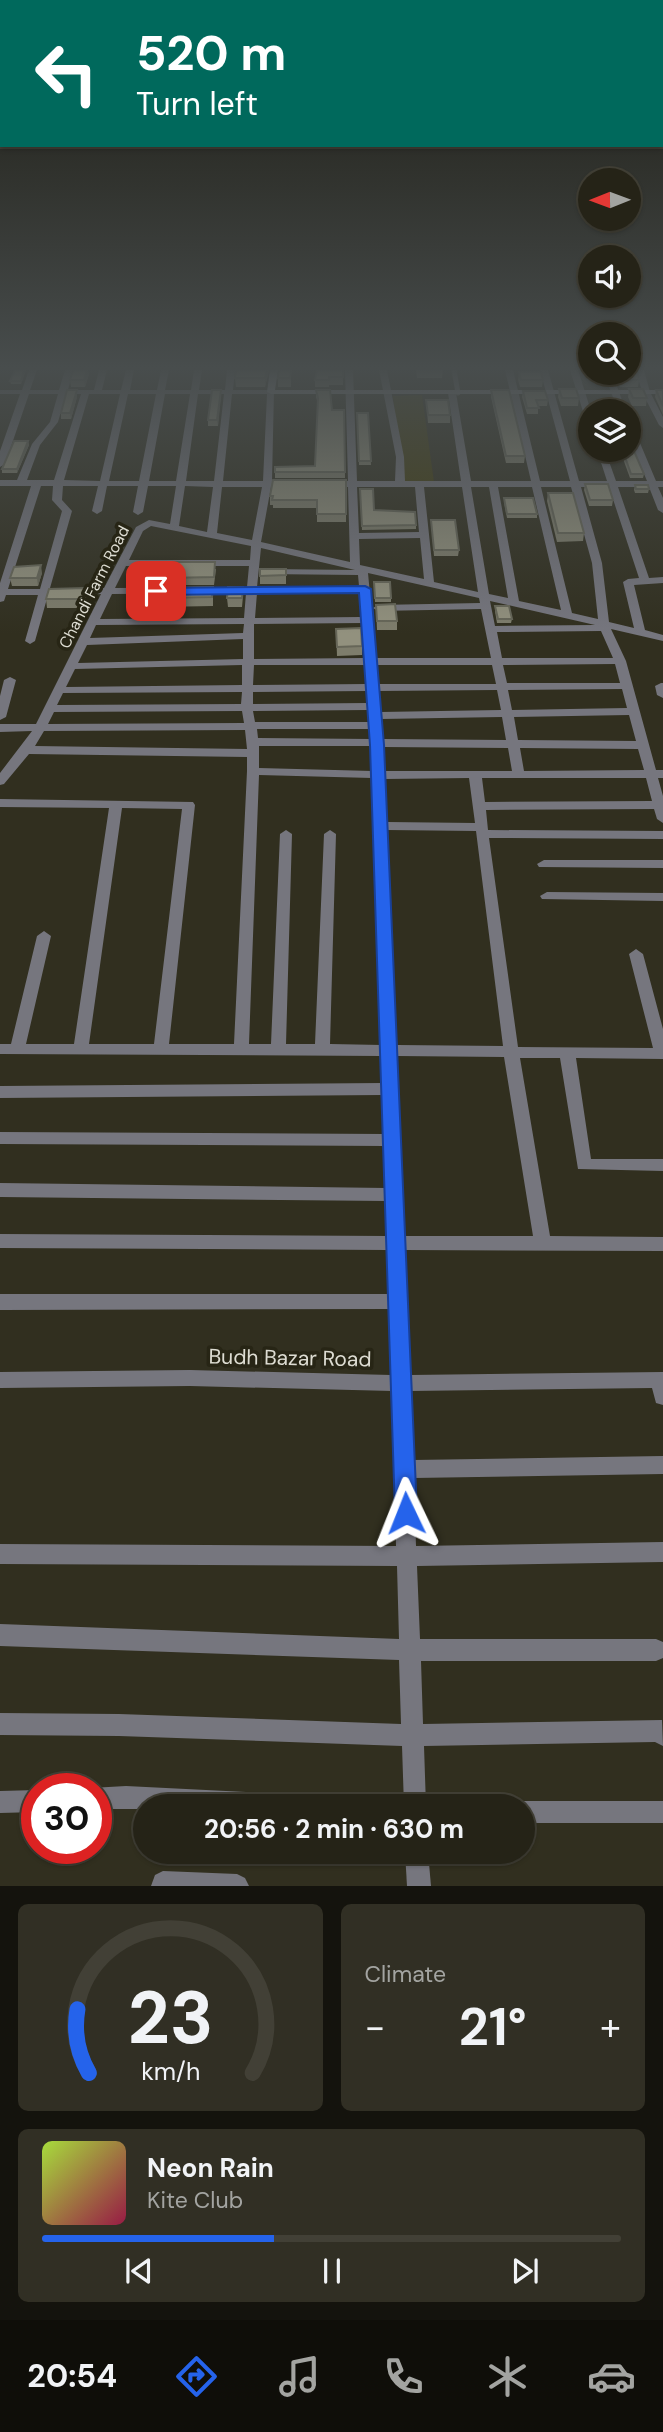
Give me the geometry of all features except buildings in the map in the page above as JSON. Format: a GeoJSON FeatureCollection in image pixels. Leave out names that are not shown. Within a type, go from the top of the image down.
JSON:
{"type":"FeatureCollection","features":[{"type":"Feature","properties":{"kind":"street"},"geometry":{"type":"LineString","coordinates":[[21,483],[31,458]]}},
{"type":"Feature","properties":{"kind":"street"},"geometry":{"type":"LineString","coordinates":[[30,641],[67,511],[57,500],[58,484],[66,458]]}},
{"type":"Feature","properties":{"kind":"street"},"geometry":{"type":"LineString","coordinates":[[97,512],[111,458]]}},
{"type":"Feature","properties":{"kind":"street"},"geometry":{"type":"LineString","coordinates":[[138,512],[149,458]]}},
{"type":"Feature","properties":{"kind":"street"},"geometry":{"type":"LineString","coordinates":[[173,527],[185,458]]}},
{"type":"Feature","properties":{"kind":"street"},"geometry":{"type":"LineString","coordinates":[[212,534],[222,458]]}},
{"type":"Feature","properties":{"kind":"street"},"geometry":{"type":"LineString","coordinates":[[241,1050],[253,771],[251,727],[247,708],[248,636],[253,568],[267,484],[268,458]]}},
{"type":"Feature","properties":{"kind":"street"},"geometry":{"type":"LineString","coordinates":[[351,458],[354,536],[367,614],[377,745],[412,1650],[414,1794]]}},
{"type":"Feature","properties":{"kind":"street"},"geometry":{"type":"LineString","coordinates":[[400,458],[400,484]]}},
{"type":"Feature","properties":{"kind":"street"},"geometry":{"type":"LineString","coordinates":[[464,458],[485,601],[519,775]]}},
{"type":"Feature","properties":{"kind":"street"},"geometry":{"type":"LineString","coordinates":[[531,458],[567,615]]}},
{"type":"Feature","properties":{"kind":"street"},"geometry":{"type":"LineString","coordinates":[[568,458],[597,563],[606,626],[620,661],[643,746],[657,775],[659,806],[663,819]]}},
{"type":"Feature","properties":{"kind":"street"},"geometry":{"type":"LineString","coordinates":[[645,458],[658,484],[663,510]]}},
{"type":"Feature","properties":{"kind":"street"},"geometry":{"type":"LineString","coordinates":[[606,462],[644,579]]}},
{"type":"Feature","properties":{"kind":"street"},"geometry":{"type":"LineString","coordinates":[[0,483],[279,484]]}},
{"type":"Feature","properties":{"kind":"street"},"geometry":{"type":"LineString","coordinates":[[37,483],[1,594],[251,591],[362,574]]}},
{"type":"Feature","properties":{"kind":"street"},"geometry":{"type":"LineString","coordinates":[[315,484],[658,484]]}},
{"type":"Feature","properties":{"kind":"street"},"geometry":{"type":"LineString","coordinates":[[419,485],[429,582]]}},
{"type":"Feature","properties":{"kind":"street"},"geometry":{"type":"LineString","coordinates":[[494,485],[514,602]]}},
{"type":"Feature","properties":{"kind":"street","name":"Chandi Farm Road"},"geometry":{"type":"LineString","coordinates":[[0,781],[27,750],[40,728],[142,526],[156,523],[212,534],[362,574]]}},
{"type":"Feature","properties":{"kind":"street"},"geometry":{"type":"LineString","coordinates":[[354,536],[423,535]]}},
{"type":"Feature","properties":{"kind":"street"},"geometry":{"type":"LineString","coordinates":[[122,563],[362,574],[429,582],[485,601]]}},
{"type":"Feature","properties":{"kind":"street"},"geometry":{"type":"LineString","coordinates":[[640,632],[628,584],[630,580],[663,580]]}},
{"type":"Feature","properties":{"kind":"street"},"geometry":{"type":"LineString","coordinates":[[92,622],[249,621],[367,614],[485,601],[514,602],[663,638]]}},
{"type":"Feature","properties":{"kind":"street"},"geometry":{"type":"LineString","coordinates":[[491,629],[606,626]]}},
{"type":"Feature","properties":{"kind":"street"},"geometry":{"type":"LineString","coordinates":[[83,642],[248,636]]}},
{"type":"Feature","properties":{"kind":"street"},"geometry":{"type":"LineString","coordinates":[[71,666],[249,662],[620,661]]}},
{"type":"Feature","properties":{"kind":"street"},"geometry":{"type":"LineString","coordinates":[[0,717],[10,680]]}},
{"type":"Feature","properties":{"kind":"street"},"geometry":{"type":"LineString","coordinates":[[58,690],[627,686]]}},
{"type":"Feature","properties":{"kind":"street"},"geometry":{"type":"LineString","coordinates":[[49,709],[247,708],[375,715],[634,712]]}},
{"type":"Feature","properties":{"kind":"street"},"geometry":{"type":"LineString","coordinates":[[0,728],[251,727],[375,715]]}},
{"type":"Feature","properties":{"kind":"street"},"geometry":{"type":"LineString","coordinates":[[27,750],[377,745],[643,746]]}},
{"type":"Feature","properties":{"kind":"street"},"geometry":{"type":"LineString","coordinates":[[253,771],[378,775],[657,775]]}},
{"type":"Feature","properties":{"kind":"street"},"geometry":{"type":"LineString","coordinates":[[475,775],[511,1051],[542,1242]]}},
{"type":"Feature","properties":{"kind":"street"},"geometry":{"type":"LineString","coordinates":[[0,803],[189,805],[161,1050]]}},
{"type":"Feature","properties":{"kind":"street"},"geometry":{"type":"LineString","coordinates":[[81,1049],[116,806]]}},
{"type":"Feature","properties":{"kind":"street"},"geometry":{"type":"LineString","coordinates":[[480,806],[659,806]]}},
{"type":"Feature","properties":{"kind":"street"},"geometry":{"type":"LineString","coordinates":[[380,826],[663,835]]}},
{"type":"Feature","properties":{"kind":"street"},"geometry":{"type":"LineString","coordinates":[[278,1049],[286,834]]}},
{"type":"Feature","properties":{"kind":"street"},"geometry":{"type":"LineString","coordinates":[[322,1049],[330,834]]}},
{"type":"Feature","properties":{"kind":"street"},"geometry":{"type":"LineString","coordinates":[[544,864],[663,864]]}},
{"type":"Feature","properties":{"kind":"street"},"geometry":{"type":"LineString","coordinates":[[547,896],[663,897]]}},
{"type":"Feature","properties":{"kind":"street"},"geometry":{"type":"LineString","coordinates":[[17,1049],[44,936]]}},
{"type":"Feature","properties":{"kind":"street"},"geometry":{"type":"LineString","coordinates":[[0,1049],[322,1049],[663,1054],[636,954]]}},
{"type":"Feature","properties":{"kind":"street"},"geometry":{"type":"LineString","coordinates":[[566,1052],[584,1165],[663,1165]]}},
{"type":"Feature","properties":{"kind":"street"},"geometry":{"type":"LineString","coordinates":[[0,1092],[391,1089]]}},
{"type":"Feature","properties":{"kind":"street"},"geometry":{"type":"LineString","coordinates":[[0,1138],[391,1140]]}},
{"type":"Feature","properties":{"kind":"street"},"geometry":{"type":"LineString","coordinates":[[0,1190],[394,1195]]}},
{"type":"Feature","properties":{"kind":"street"},"geometry":{"type":"LineString","coordinates":[[0,1241],[663,1244]]}},
{"type":"Feature","properties":{"kind":"street"},"geometry":{"type":"LineString","coordinates":[[0,1302],[398,1301]]}},
{"type":"Feature","properties":{"kind":"street","name":"Budh Bazar Road"},"geometry":{"type":"LineString","coordinates":[[0,1381],[190,1378],[662,1386]]}},
{"type":"Feature","properties":{"kind":"street"},"geometry":{"type":"LineString","coordinates":[[405,1469],[663,1465]]}},
{"type":"Feature","properties":{"kind":"street"},"geometry":{"type":"LineString","coordinates":[[0,1554],[407,1556],[663,1552]]}},
{"type":"Feature","properties":{"kind":"street"},"geometry":{"type":"LineString","coordinates":[[0,1635],[412,1650],[656,1650]]}},
{"type":"Feature","properties":{"kind":"street"},"geometry":{"type":"LineString","coordinates":[[0,1724],[119,1725],[412,1735],[662,1731],[663,1735]]}},
{"type":"Feature","properties":{"kind":"street"},"geometry":{"type":"LineString","coordinates":[[112,1797],[133,1797]]}},
{"type":"Feature","properties":{"kind":"street"},"geometry":{"type":"LineString","coordinates":[[0,1802],[21,1801]]}},
{"type":"Feature","properties":{"kind":"street"},"geometry":{"type":"LineString","coordinates":[[535,1812],[663,1812]]}},
{"type":"Feature","properties":{"kind":"street"},"geometry":{"type":"LineString","coordinates":[[418,1864],[419,1886]]}},
{"type":"Feature","properties":{"kind":"street"},"geometry":{"type":"LineString","coordinates":[[163,1886],[163,1883],[237,1886]]}},
{"type":"Feature","properties":{"kind":"shaded area"},"geometry":{"type":"Polygon","coordinates":[[[399,458],[431,458],[434,482],[402,482],[399,458]]]}},
{"type":"Feature","properties":{"kind":"route"},"geometry":{"type":"LineString","coordinates":[[156,591],[365,589],[377,745],[406,1513]]}}]}
